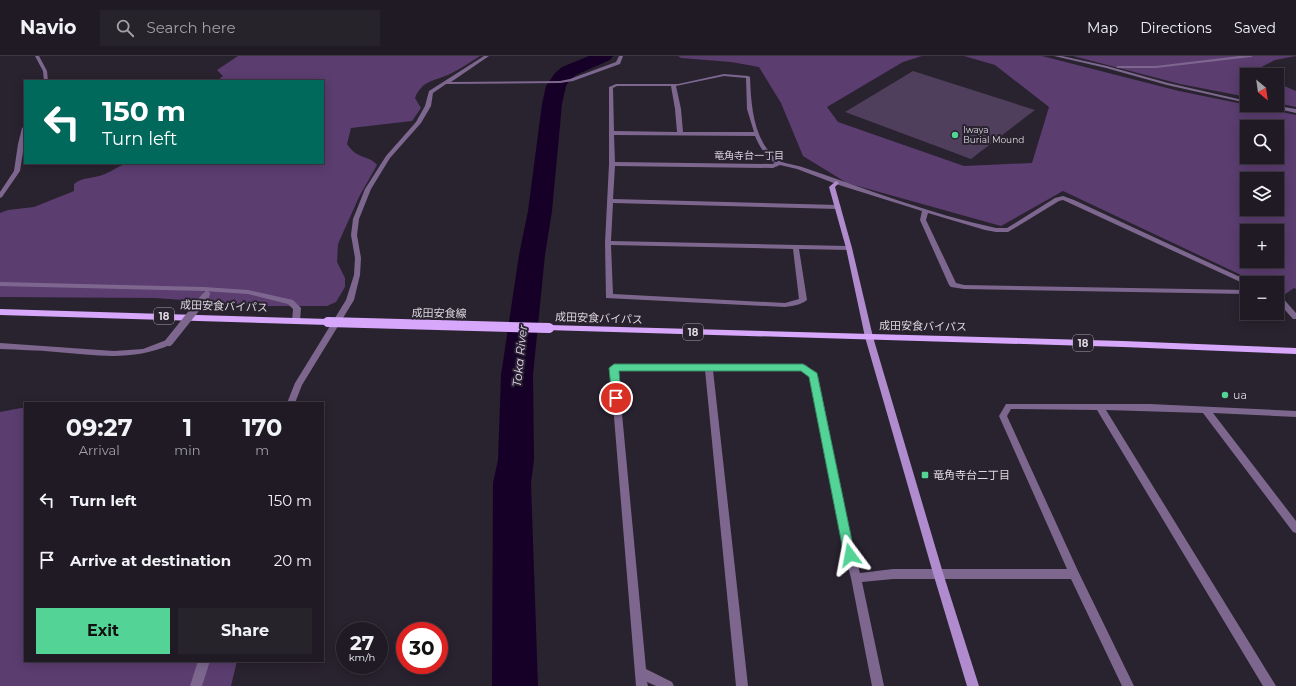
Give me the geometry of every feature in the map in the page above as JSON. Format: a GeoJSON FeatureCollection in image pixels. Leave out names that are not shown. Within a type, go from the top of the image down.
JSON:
{"type":"FeatureCollection","features":[{"type":"Feature","properties":{"kind":"main road","name":"成田安食バイパス"},"geometry":{"type":"LineString","coordinates":[[0,312],[328,322]]}},
{"type":"Feature","properties":{"kind":"main road","name":"成田安食線"},"geometry":{"type":"LineString","coordinates":[[328,322],[548,328]]}},
{"type":"Feature","properties":{"kind":"main road","name":"成田安食バイパス"},"geometry":{"type":"LineString","coordinates":[[548,328],[1115,344],[1296,351]]}},
{"type":"Feature","properties":{"kind":"street"},"geometry":{"type":"LineString","coordinates":[[36,56],[45,71],[46,80]]}},
{"type":"Feature","properties":{"kind":"street"},"geometry":{"type":"LineString","coordinates":[[291,402],[298,385],[350,300],[357,276],[358,258],[354,235],[356,219],[368,189],[388,157],[418,123],[428,106],[431,92],[487,56]]}},
{"type":"Feature","properties":{"kind":"street"},"geometry":{"type":"LineString","coordinates":[[446,82],[560,82],[572,80],[618,63],[621,56]]}},
{"type":"Feature","properties":{"kind":"street"},"geometry":{"type":"LineString","coordinates":[[1056,56],[1107,66],[1167,84],[1240,100]]}},
{"type":"Feature","properties":{"kind":"street"},"geometry":{"type":"LineString","coordinates":[[1107,66],[1156,67],[1252,56]]}},
{"type":"Feature","properties":{"kind":"street"},"geometry":{"type":"LineString","coordinates":[[780,164],[772,157],[753,126],[748,100],[748,77],[724,75],[673,85],[616,85],[611,87],[612,164],[608,243],[609,296],[786,305],[795,303],[802,300],[803,294],[796,248]]}},
{"type":"Feature","properties":{"kind":"street"},"geometry":{"type":"LineString","coordinates":[[673,85],[678,109],[680,133]]}},
{"type":"Feature","properties":{"kind":"street"},"geometry":{"type":"LineString","coordinates":[[1284,108],[1296,110]]}},
{"type":"Feature","properties":{"kind":"street"},"geometry":{"type":"LineString","coordinates":[[0,196],[17,170],[24,132]]}},
{"type":"Feature","properties":{"kind":"street"},"geometry":{"type":"LineString","coordinates":[[611,133],[757,134]]}},
{"type":"Feature","properties":{"kind":"street"},"geometry":{"type":"LineString","coordinates":[[612,164],[773,166],[780,164],[796,167],[836,183],[925,211],[986,228],[1008,230],[1057,199],[1063,198],[1240,279]]}},
{"type":"Feature","properties":{"kind":"street"},"geometry":{"type":"LineString","coordinates":[[836,183],[832,187],[849,248],[869,337],[938,573],[973,686]]}},
{"type":"Feature","properties":{"kind":"street"},"geometry":{"type":"LineString","coordinates":[[611,201],[838,207]]}},
{"type":"Feature","properties":{"kind":"street"},"geometry":{"type":"LineString","coordinates":[[925,211],[923,220],[953,285],[964,288],[1240,292]]}},
{"type":"Feature","properties":{"kind":"street"},"geometry":{"type":"LineString","coordinates":[[608,243],[849,248]]}},
{"type":"Feature","properties":{"kind":"street"},"geometry":{"type":"LineString","coordinates":[[0,284],[206,292],[248,292],[290,302],[297,308],[296,321]]}},
{"type":"Feature","properties":{"kind":"street"},"geometry":{"type":"LineString","coordinates":[[0,346],[120,353],[162,346],[169,342],[206,292]]}},
{"type":"Feature","properties":{"kind":"street"},"geometry":{"type":"LineString","coordinates":[[1284,304],[1296,317]]}},
{"type":"Feature","properties":{"kind":"street"},"geometry":{"type":"LineString","coordinates":[[709,367],[742,686]]}},
{"type":"Feature","properties":{"kind":"street"},"geometry":{"type":"LineString","coordinates":[[642,686],[614,368],[803,367],[814,376],[847,544],[856,578],[878,686]]}},
{"type":"Feature","properties":{"kind":"street"},"geometry":{"type":"LineString","coordinates":[[1128,686],[1074,574],[1003,416],[1009,406],[1100,407],[1296,414]]}},
{"type":"Feature","properties":{"kind":"street"},"geometry":{"type":"LineString","coordinates":[[1100,407],[1270,686]]}},
{"type":"Feature","properties":{"kind":"street"},"geometry":{"type":"LineString","coordinates":[[1206,410],[1296,529]]}},
{"type":"Feature","properties":{"kind":"street"},"geometry":{"type":"LineString","coordinates":[[856,578],[893,574],[938,573],[1074,574]]}},
{"type":"Feature","properties":{"kind":"street"},"geometry":{"type":"LineString","coordinates":[[196,686],[204,662]]}},
{"type":"Feature","properties":{"kind":"street"},"geometry":{"type":"LineString","coordinates":[[640,672],[668,686]]}},
{"type":"Feature","properties":{"kind":"shaded area"},"geometry":{"type":"Polygon","coordinates":[[[238,56],[480,56],[454,72],[425,84],[415,98],[421,108],[412,121],[351,128],[347,144],[355,153],[371,160],[377,165],[359,197],[338,244],[337,262],[345,278],[345,287],[336,302],[327,306],[267,306],[155,298],[0,297],[0,213],[8,210],[34,207],[74,191],[74,184],[78,181],[101,176],[126,164],[324,164],[324,80],[218,80],[223,76],[217,70],[238,56]]]}},
{"type":"Feature","properties":{"kind":"shaded area"},"geometry":{"type":"Polygon","coordinates":[[[678,56],[922,56],[903,62],[827,107],[838,122],[964,166],[1032,163],[1049,107],[995,65],[964,56],[1042,56],[1179,91],[1240,104],[1240,112],[1281,112],[1296,115],[1296,289],[1294,288],[1284,295],[1284,276],[1243,276],[1063,191],[1001,226],[847,183],[803,156],[781,103],[759,67],[731,62],[681,58],[678,56]]]}},
{"type":"Feature","properties":{"kind":"shaded area"},"geometry":{"type":"Polygon","coordinates":[[[1073,56],[1296,56],[1275,60],[1260,68],[1240,68],[1240,96],[1180,84],[1073,56]]]}},
{"type":"Feature","properties":{"kind":"shaded area","name":"Iwaya Burial Mound"},"geometry":{"type":"Polygon","coordinates":[[[913,71],[1035,110],[971,159],[845,112],[913,71]]]}},
{"type":"Feature","properties":{"kind":"shaded area"},"geometry":{"type":"Polygon","coordinates":[[[1284,86],[1296,91],[1296,107],[1284,104],[1284,86]]]}},
{"type":"Feature","properties":{"kind":"shaded area"},"geometry":{"type":"Polygon","coordinates":[[[24,408],[24,662],[237,662],[231,686],[0,686],[0,412],[24,408]]]}},
{"type":"Feature","properties":{"kind":"waterway","name":"Toka River"},"geometry":{"type":"LineString","coordinates":[[515,686],[512,483],[516,460],[517,375],[532,255],[540,211],[552,104],[556,86],[562,77],[569,71],[604,56]]}},
{"type":"Feature","properties":{"kind":"place","name":"Iwaya Burial Mound"},"geometry":{"type":"Point","coordinates":[955,135]}},
{"type":"Feature","properties":{"kind":"place","name":"ua"},"geometry":{"type":"Point","coordinates":[1225,395]}},
{"type":"Feature","properties":{"kind":"place","name":"竜角寺台二丁目"},"geometry":{"type":"Point","coordinates":[925,475]}},
{"type":"Feature","properties":{"kind":"district","name":"竜角寺台一丁目"},"geometry":{"type":"Point","coordinates":[749,155]}},
{"type":"Feature","properties":{"kind":"route"},"geometry":{"type":"LineString","coordinates":[[616,398],[614,368],[803,367],[814,376],[850,555]]}}]}
